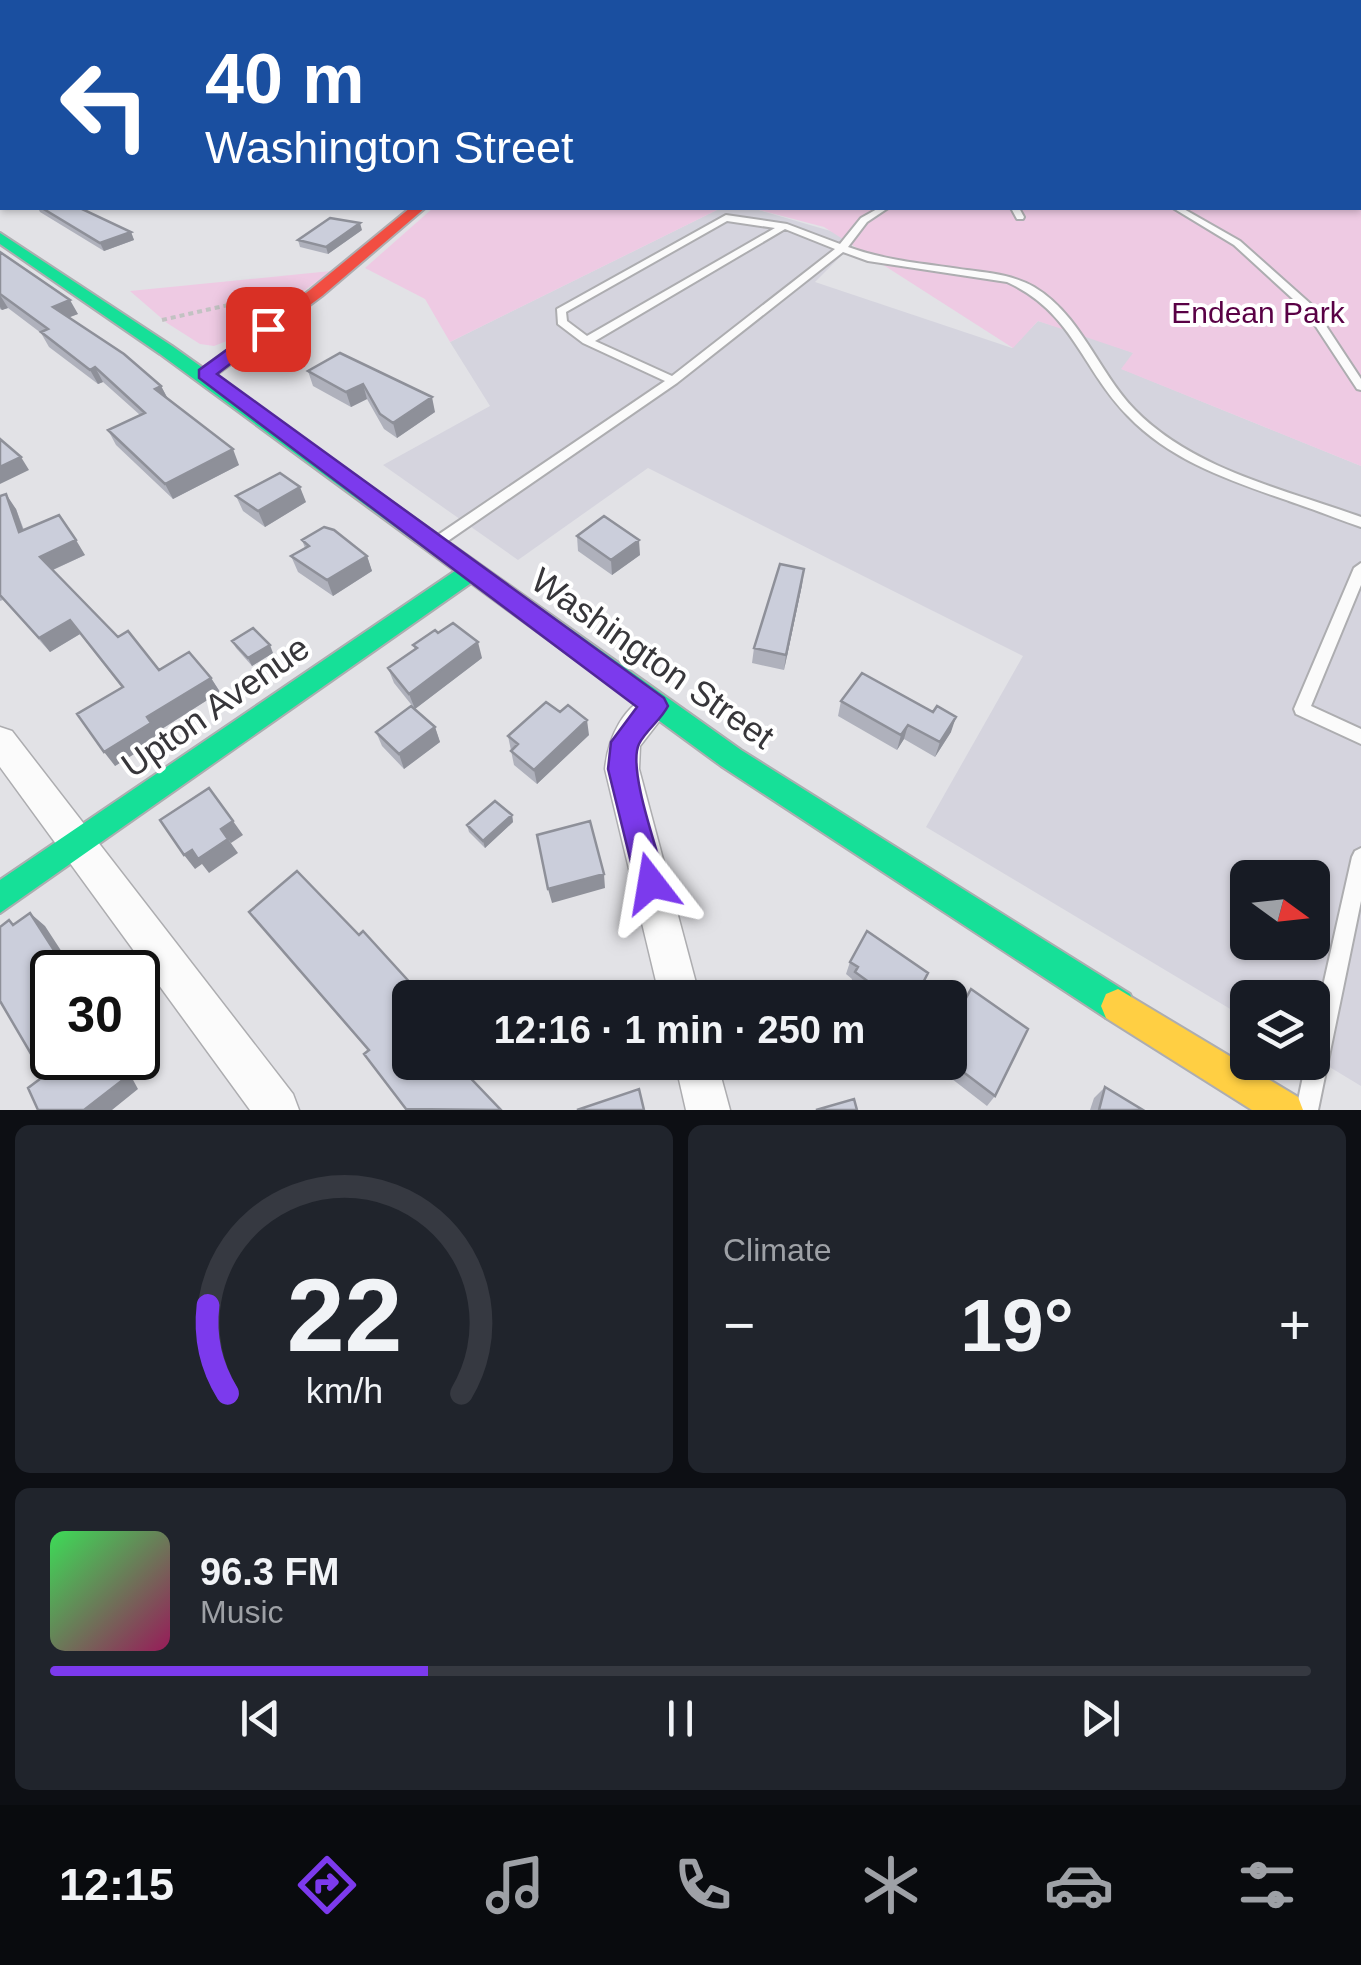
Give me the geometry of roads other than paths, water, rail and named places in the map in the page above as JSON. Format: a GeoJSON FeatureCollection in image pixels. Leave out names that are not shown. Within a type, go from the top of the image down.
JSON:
{"type":"FeatureCollection","features":[{"type":"Feature","properties":{"kind":"main road"},"geometry":{"type":"LineString","coordinates":[[206,374],[316,293],[416,210]]}},
{"type":"Feature","properties":{"kind":"main road","name":"Washington Street"},"geometry":{"type":"LineString","coordinates":[[0,237],[206,374],[654,706],[902,871],[1285,1110]]}},
{"type":"Feature","properties":{"kind":"main road","name":"Upton Avenue"},"geometry":{"type":"LineString","coordinates":[[0,898],[470,572]]}},
{"type":"Feature","properties":{"kind":"street"},"geometry":{"type":"LineString","coordinates":[[654,706],[624,742],[622,769],[675,980]]}},
{"type":"Feature","properties":{"kind":"street"},"geometry":{"type":"LineString","coordinates":[[0,741],[80,842],[277,1110]]}},
{"type":"Feature","properties":{"kind":"street"},"geometry":{"type":"LineString","coordinates":[[700,1080],[708,1110]]}},
{"type":"Feature","properties":{"kind":"lane"},"geometry":{"type":"LineString","coordinates":[[434,544],[673,381],[842,247],[864,220],[881,210]]}},
{"type":"Feature","properties":{"kind":"lane"},"geometry":{"type":"LineString","coordinates":[[1180,210],[1237,243],[1309,308],[1361,387]]}},
{"type":"Feature","properties":{"kind":"lane"},"geometry":{"type":"LineString","coordinates":[[673,381],[587,342],[562,322],[561,311],[726,218],[784,226],[868,258],[1029,286],[1046,296],[1064,317],[1119,400],[1168,444],[1361,522]]}},
{"type":"Feature","properties":{"kind":"lane"},"geometry":{"type":"LineString","coordinates":[[587,342],[784,226]]}},
{"type":"Feature","properties":{"kind":"lane"},"geometry":{"type":"LineString","coordinates":[[1361,568],[1302,709],[1361,737]]}},
{"type":"Feature","properties":{"kind":"lane"},"geometry":{"type":"LineString","coordinates":[[1306,1110],[1361,856]]}},
{"type":"Feature","properties":{"kind":"park label","name":"Endean Park"},"geometry":{"type":"Point","coordinates":[1258,312]}}]}
